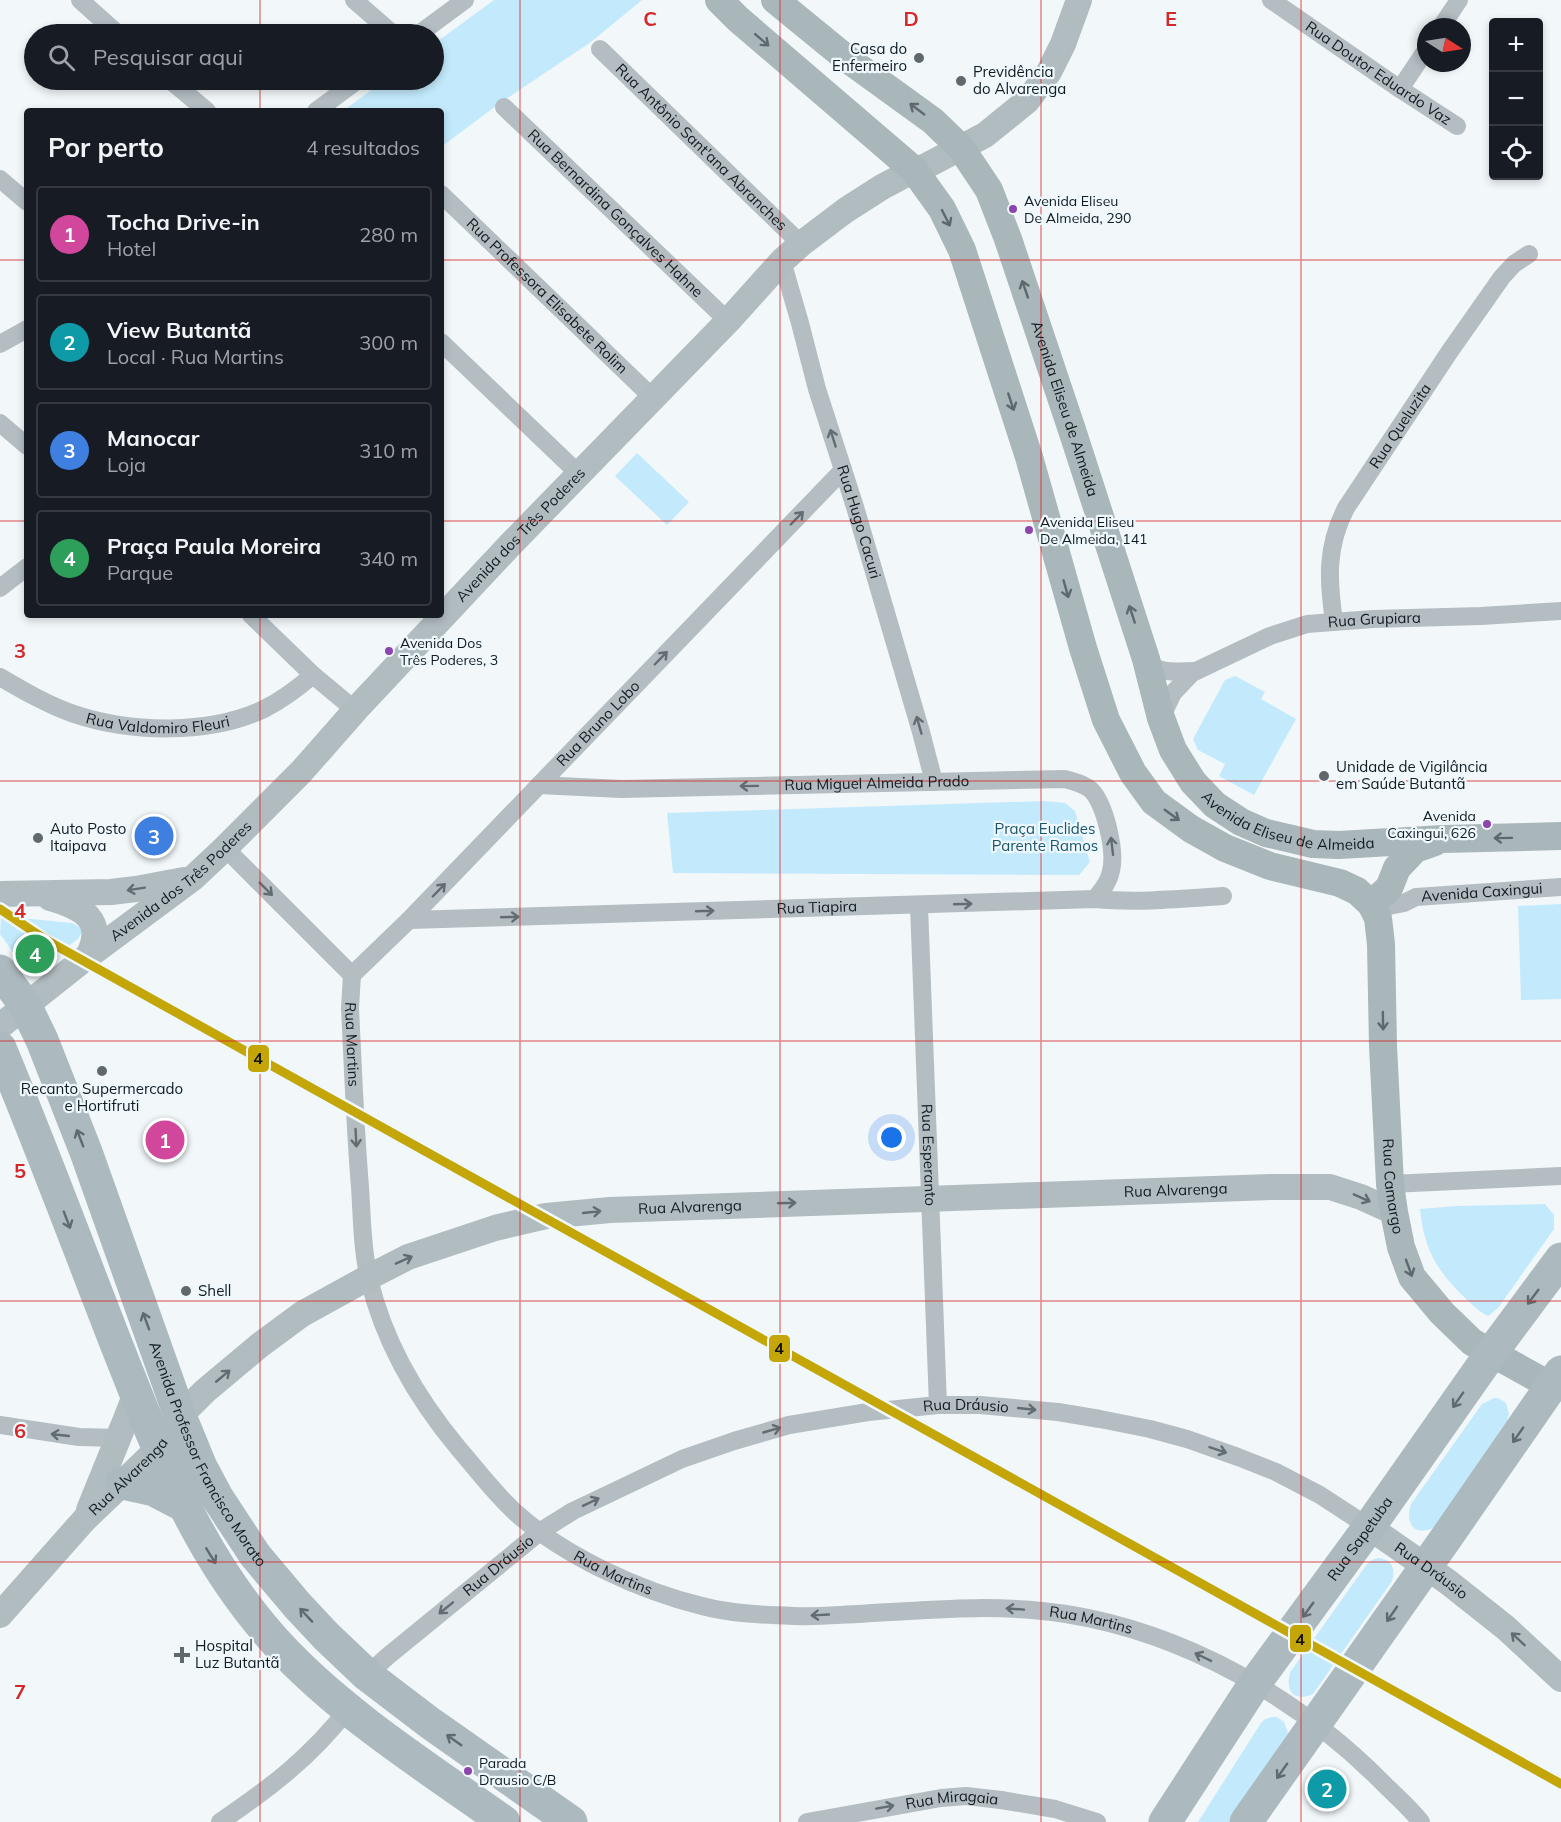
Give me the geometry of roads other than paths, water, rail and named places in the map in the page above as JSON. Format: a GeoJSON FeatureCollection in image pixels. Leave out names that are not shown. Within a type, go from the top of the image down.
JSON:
{"type":"FeatureCollection","features":[{"type":"Feature","properties":{"kind":"highway","name":"Avenida Professor Francisco Morato"},"geometry":{"type":"LineString","coordinates":[[0,971],[25,1005],[42,1040],[86,1152],[180,1416],[201,1467],[255,1555],[272,1578],[367,1675],[430,1723],[571,1822]]}},
{"type":"Feature","properties":{"kind":"highway"},"geometry":{"type":"LineString","coordinates":[[0,1048],[6,1080],[158,1449],[183,1505],[222,1574],[254,1617],[286,1653],[348,1709],[504,1822]]}},
{"type":"Feature","properties":{"kind":"highway","name":"Rua Sapetuba"},"geometry":{"type":"LineString","coordinates":[[1165,1822],[1182,1807],[1255,1683],[1369,1527],[1492,1352],[1561,1260]]}},
{"type":"Feature","properties":{"kind":"highway"},"geometry":{"type":"LineString","coordinates":[[1246,1822],[1425,1567],[1558,1384]]}},
{"type":"Feature","properties":{"kind":"highway"},"geometry":{"type":"LineString","coordinates":[[122,1483],[154,1490],[183,1505]]}},
{"type":"Feature","properties":{"kind":"main road"},"geometry":{"type":"LineString","coordinates":[[719,0],[738,19],[914,170],[942,209],[962,250],[1029,457],[1083,648],[1106,720],[1132,773],[1154,802],[1191,829],[1225,848],[1270,866],[1340,883],[1385,901],[1397,868],[1415,849],[1443,839],[1561,836]]}},
{"type":"Feature","properties":{"kind":"main road","name":"Avenida Eliseu de Almeida"},"geometry":{"type":"LineString","coordinates":[[775,0],[846,58],[933,121],[961,148],[989,190],[1008,239],[1073,433],[1146,659],[1161,718],[1173,750],[1193,782],[1215,805],[1241,822],[1266,833],[1312,844],[1339,845],[1443,839]]}},
{"type":"Feature","properties":{"kind":"main road","name":"Avenida dos Três Poderes"},"geometry":{"type":"LineString","coordinates":[[444,616],[729,321],[782,261],[801,244],[846,210],[882,187],[985,135],[1027,101],[1049,72],[1063,44],[1079,0]]}},
{"type":"Feature","properties":{"kind":"main road","name":"Avenida dos Três Poderes"},"geometry":{"type":"LineString","coordinates":[[0,1026],[88,956],[193,878],[301,772],[355,710],[442,618]]}},
{"type":"Feature","properties":{"kind":"main road"},"geometry":{"type":"LineString","coordinates":[[0,894],[136,890],[193,878]]}},
{"type":"Feature","properties":{"kind":"main road"},"geometry":{"type":"LineString","coordinates":[[36,894],[68,903],[81,910],[94,923],[94,944],[88,956]]}},
{"type":"Feature","properties":{"kind":"main road","name":"Rua Camargo"},"geometry":{"type":"LineString","coordinates":[[1385,901],[1378,918],[1390,1184],[1401,1247],[1412,1278],[1442,1313],[1472,1342],[1558,1384]]}},
{"type":"Feature","properties":{"kind":"main road","name":"Rua Alvarenga"},"geometry":{"type":"LineString","coordinates":[[0,1615],[85,1519],[158,1449],[180,1416],[205,1391],[268,1338],[302,1314],[369,1277],[419,1254],[495,1228],[546,1216],[610,1210],[1271,1187],[1330,1187],[1361,1197],[1394,1212]]}},
{"type":"Feature","properties":{"kind":"main road","name":"Rua Alvarenga"},"geometry":{"type":"LineString","coordinates":[[85,1519],[135,1393]]}},
{"type":"Feature","properties":{"kind":"main road","name":"Rua Dráusio"},"geometry":{"type":"LineString","coordinates":[[1369,1527],[1448,1582],[1506,1628],[1561,1680]]}},
{"type":"Feature","properties":{"kind":"street"},"geometry":{"type":"LineString","coordinates":[[80,0],[107,24]]}},
{"type":"Feature","properties":{"kind":"street"},"geometry":{"type":"LineString","coordinates":[[354,0],[382,24]]}},
{"type":"Feature","properties":{"kind":"street"},"geometry":{"type":"LineString","coordinates":[[433,24],[465,0]]}},
{"type":"Feature","properties":{"kind":"street","name":"Rua Doutor Eduardo Vaz"},"geometry":{"type":"LineString","coordinates":[[1271,0],[1457,126]]}},
{"type":"Feature","properties":{"kind":"street"},"geometry":{"type":"LineString","coordinates":[[1447,18],[1459,0]]}},
{"type":"Feature","properties":{"kind":"street","name":"Rua Antônio Sant'ana Abranches"},"geometry":{"type":"LineString","coordinates":[[600,49],[801,244]]}},
{"type":"Feature","properties":{"kind":"street"},"geometry":{"type":"LineString","coordinates":[[1400,89],[1417,64]]}},
{"type":"Feature","properties":{"kind":"street"},"geometry":{"type":"LineString","coordinates":[[182,90],[203,108]]}},
{"type":"Feature","properties":{"kind":"street"},"geometry":{"type":"LineString","coordinates":[[320,108],[344,90]]}},
{"type":"Feature","properties":{"kind":"street","name":"Rua Bernardina Gonçalves Hahne"},"geometry":{"type":"LineString","coordinates":[[504,107],[729,321]]}},
{"type":"Feature","properties":{"kind":"street"},"geometry":{"type":"LineString","coordinates":[[0,179],[24,199]]}},
{"type":"Feature","properties":{"kind":"street","name":"Rua Professora Elisabete Rolim"},"geometry":{"type":"LineString","coordinates":[[444,197],[653,398]]}},
{"type":"Feature","properties":{"kind":"street","name":"Rua Queluzita"},"geometry":{"type":"LineString","coordinates":[[1334,621],[1329,588],[1329,561],[1335,531],[1346,508],[1502,277],[1528,254]]}},
{"type":"Feature","properties":{"kind":"street","name":"Rua Hugo Cacuri"},"geometry":{"type":"LineString","coordinates":[[782,261],[934,782]]}},
{"type":"Feature","properties":{"kind":"street"},"geometry":{"type":"LineString","coordinates":[[0,344],[24,331]]}},
{"type":"Feature","properties":{"kind":"street"},"geometry":{"type":"LineString","coordinates":[[444,345],[579,474]]}},
{"type":"Feature","properties":{"kind":"street"},"geometry":{"type":"LineString","coordinates":[[0,423],[24,443]]}},
{"type":"Feature","properties":{"kind":"street","name":"Rua Bruno Lobo"},"geometry":{"type":"LineString","coordinates":[[352,975],[410,920],[843,470]]}},
{"type":"Feature","properties":{"kind":"street"},"geometry":{"type":"LineString","coordinates":[[0,588],[24,569]]}},
{"type":"Feature","properties":{"kind":"street","name":"Rua Grupiara"},"geometry":{"type":"LineString","coordinates":[[1161,718],[1173,693],[1187,676],[1196,670],[1270,636],[1307,624],[1561,611]]}},
{"type":"Feature","properties":{"kind":"street"},"geometry":{"type":"LineString","coordinates":[[254,618],[313,675],[355,710]]}},
{"type":"Feature","properties":{"kind":"street","name":"Rua Grupiara"},"geometry":{"type":"LineString","coordinates":[[1146,659],[1161,670],[1196,670]]}},
{"type":"Feature","properties":{"kind":"street","name":"Rua Valdomiro Fleuri"},"geometry":{"type":"LineString","coordinates":[[0,677],[76,715],[142,728],[170,728],[204,726],[238,719],[264,709],[291,693],[313,675]]}},
{"type":"Feature","properties":{"kind":"street","name":"Rua Miguel Almeida Prado"},"geometry":{"type":"LineString","coordinates":[[539,785],[621,789],[934,782],[1065,780],[1078,782],[1089,788],[1097,797],[1111,836],[1112,870],[1107,883],[1095,899]]}},
{"type":"Feature","properties":{"kind":"street"},"geometry":{"type":"LineString","coordinates":[[225,848],[352,975]]}},
{"type":"Feature","properties":{"kind":"street","name":"Avenida Caxingui"},"geometry":{"type":"LineString","coordinates":[[1385,901],[1561,887]]}},
{"type":"Feature","properties":{"kind":"street","name":"Rua Tiapira"},"geometry":{"type":"LineString","coordinates":[[410,920],[1095,899],[1121,902],[1223,896]]}},
{"type":"Feature","properties":{"kind":"street","name":"Rua Esperanto"},"geometry":{"type":"LineString","coordinates":[[919,906],[938,1405]]}},
{"type":"Feature","properties":{"kind":"street","name":"Rua Martins"},"geometry":{"type":"LineString","coordinates":[[352,975],[350,1008],[363,1233],[369,1277],[380,1317],[403,1368],[436,1421],[495,1492],[518,1514],[584,1560],[633,1584],[704,1607],[798,1617],[1001,1608],[1044,1611],[1093,1620],[1146,1635],[1195,1652],[1255,1683],[1315,1723],[1363,1762],[1421,1822]]}},
{"type":"Feature","properties":{"kind":"street"},"geometry":{"type":"LineString","coordinates":[[1390,1184],[1561,1176]]}},
{"type":"Feature","properties":{"kind":"street","name":"Rua Dráusio"},"geometry":{"type":"LineString","coordinates":[[367,1675],[540,1531],[573,1511],[682,1459],[734,1441],[789,1425],[868,1412],[938,1405],[980,1405],[1058,1412],[1150,1429],[1187,1439],[1276,1472],[1320,1495],[1369,1527]]}},
{"type":"Feature","properties":{"kind":"street"},"geometry":{"type":"LineString","coordinates":[[0,1425],[79,1437],[119,1438]]}},
{"type":"Feature","properties":{"kind":"street"},"geometry":{"type":"LineString","coordinates":[[220,1822],[262,1794],[310,1754],[348,1709]]}},
{"type":"Feature","properties":{"kind":"street","name":"Rua Miragaia"},"geometry":{"type":"LineString","coordinates":[[807,1822],[897,1805],[966,1796],[1055,1809],[1097,1822]]}},
{"type":"Feature","properties":{"kind":"metro line","name":"4"},"geometry":{"type":"LineString","coordinates":[[0,909],[46,940],[1561,1784]]}},
{"type":"Feature","properties":{"kind":"place","name":"Casa do Enfermeiro"},"geometry":{"type":"Point","coordinates":[919,58]}},
{"type":"Feature","properties":{"kind":"place","name":"Previdência do Alvarenga"},"geometry":{"type":"Point","coordinates":[961,81]}},
{"type":"Feature","properties":{"kind":"place","name":"Avenida Eliseu De Almeida, 290"},"geometry":{"type":"Point","coordinates":[1013,209]}},
{"type":"Feature","properties":{"kind":"place","name":"Avenida Eliseu De Almeida, 141"},"geometry":{"type":"Point","coordinates":[1029,530]}},
{"type":"Feature","properties":{"kind":"place","name":"Avenida Dos Três Poderes, 3"},"geometry":{"type":"Point","coordinates":[389,651]}},
{"type":"Feature","properties":{"kind":"place","name":"Unidade de Vigilância em Saúde Butantã"},"geometry":{"type":"Point","coordinates":[1324,776]}},
{"type":"Feature","properties":{"kind":"place","name":"Avenida Caxingui, 626"},"geometry":{"type":"Point","coordinates":[1487,824]}},
{"type":"Feature","properties":{"kind":"place","name":"Manocar"},"geometry":{"type":"Point","coordinates":[154,836]}},
{"type":"Feature","properties":{"kind":"place","name":"Auto Posto Itaipava"},"geometry":{"type":"Point","coordinates":[38,838]}},
{"type":"Feature","properties":{"kind":"place","name":"Praça Paula Moreira"},"geometry":{"type":"Point","coordinates":[35,954]}},
{"type":"Feature","properties":{"kind":"place","name":"Recanto Supermercado e Hortifruti"},"geometry":{"type":"Point","coordinates":[102,1071]}},
{"type":"Feature","properties":{"kind":"place","name":"Tocha Drive-in"},"geometry":{"type":"Point","coordinates":[165,1140]}},
{"type":"Feature","properties":{"kind":"place","name":"Shell"},"geometry":{"type":"Point","coordinates":[186,1291]}},
{"type":"Feature","properties":{"kind":"place","name":"Hospital Luz Butantã"},"geometry":{"type":"Point","coordinates":[182,1655]}},
{"type":"Feature","properties":{"kind":"place","name":"Parada Drausio C/B"},"geometry":{"type":"Point","coordinates":[468,1771]}},
{"type":"Feature","properties":{"kind":"place","name":"View Butantã"},"geometry":{"type":"Point","coordinates":[1327,1789]}},
{"type":"Feature","properties":{"kind":"park label","name":"Praça Euclides Parente Ramos"},"geometry":{"type":"Point","coordinates":[1045,838]}}]}
